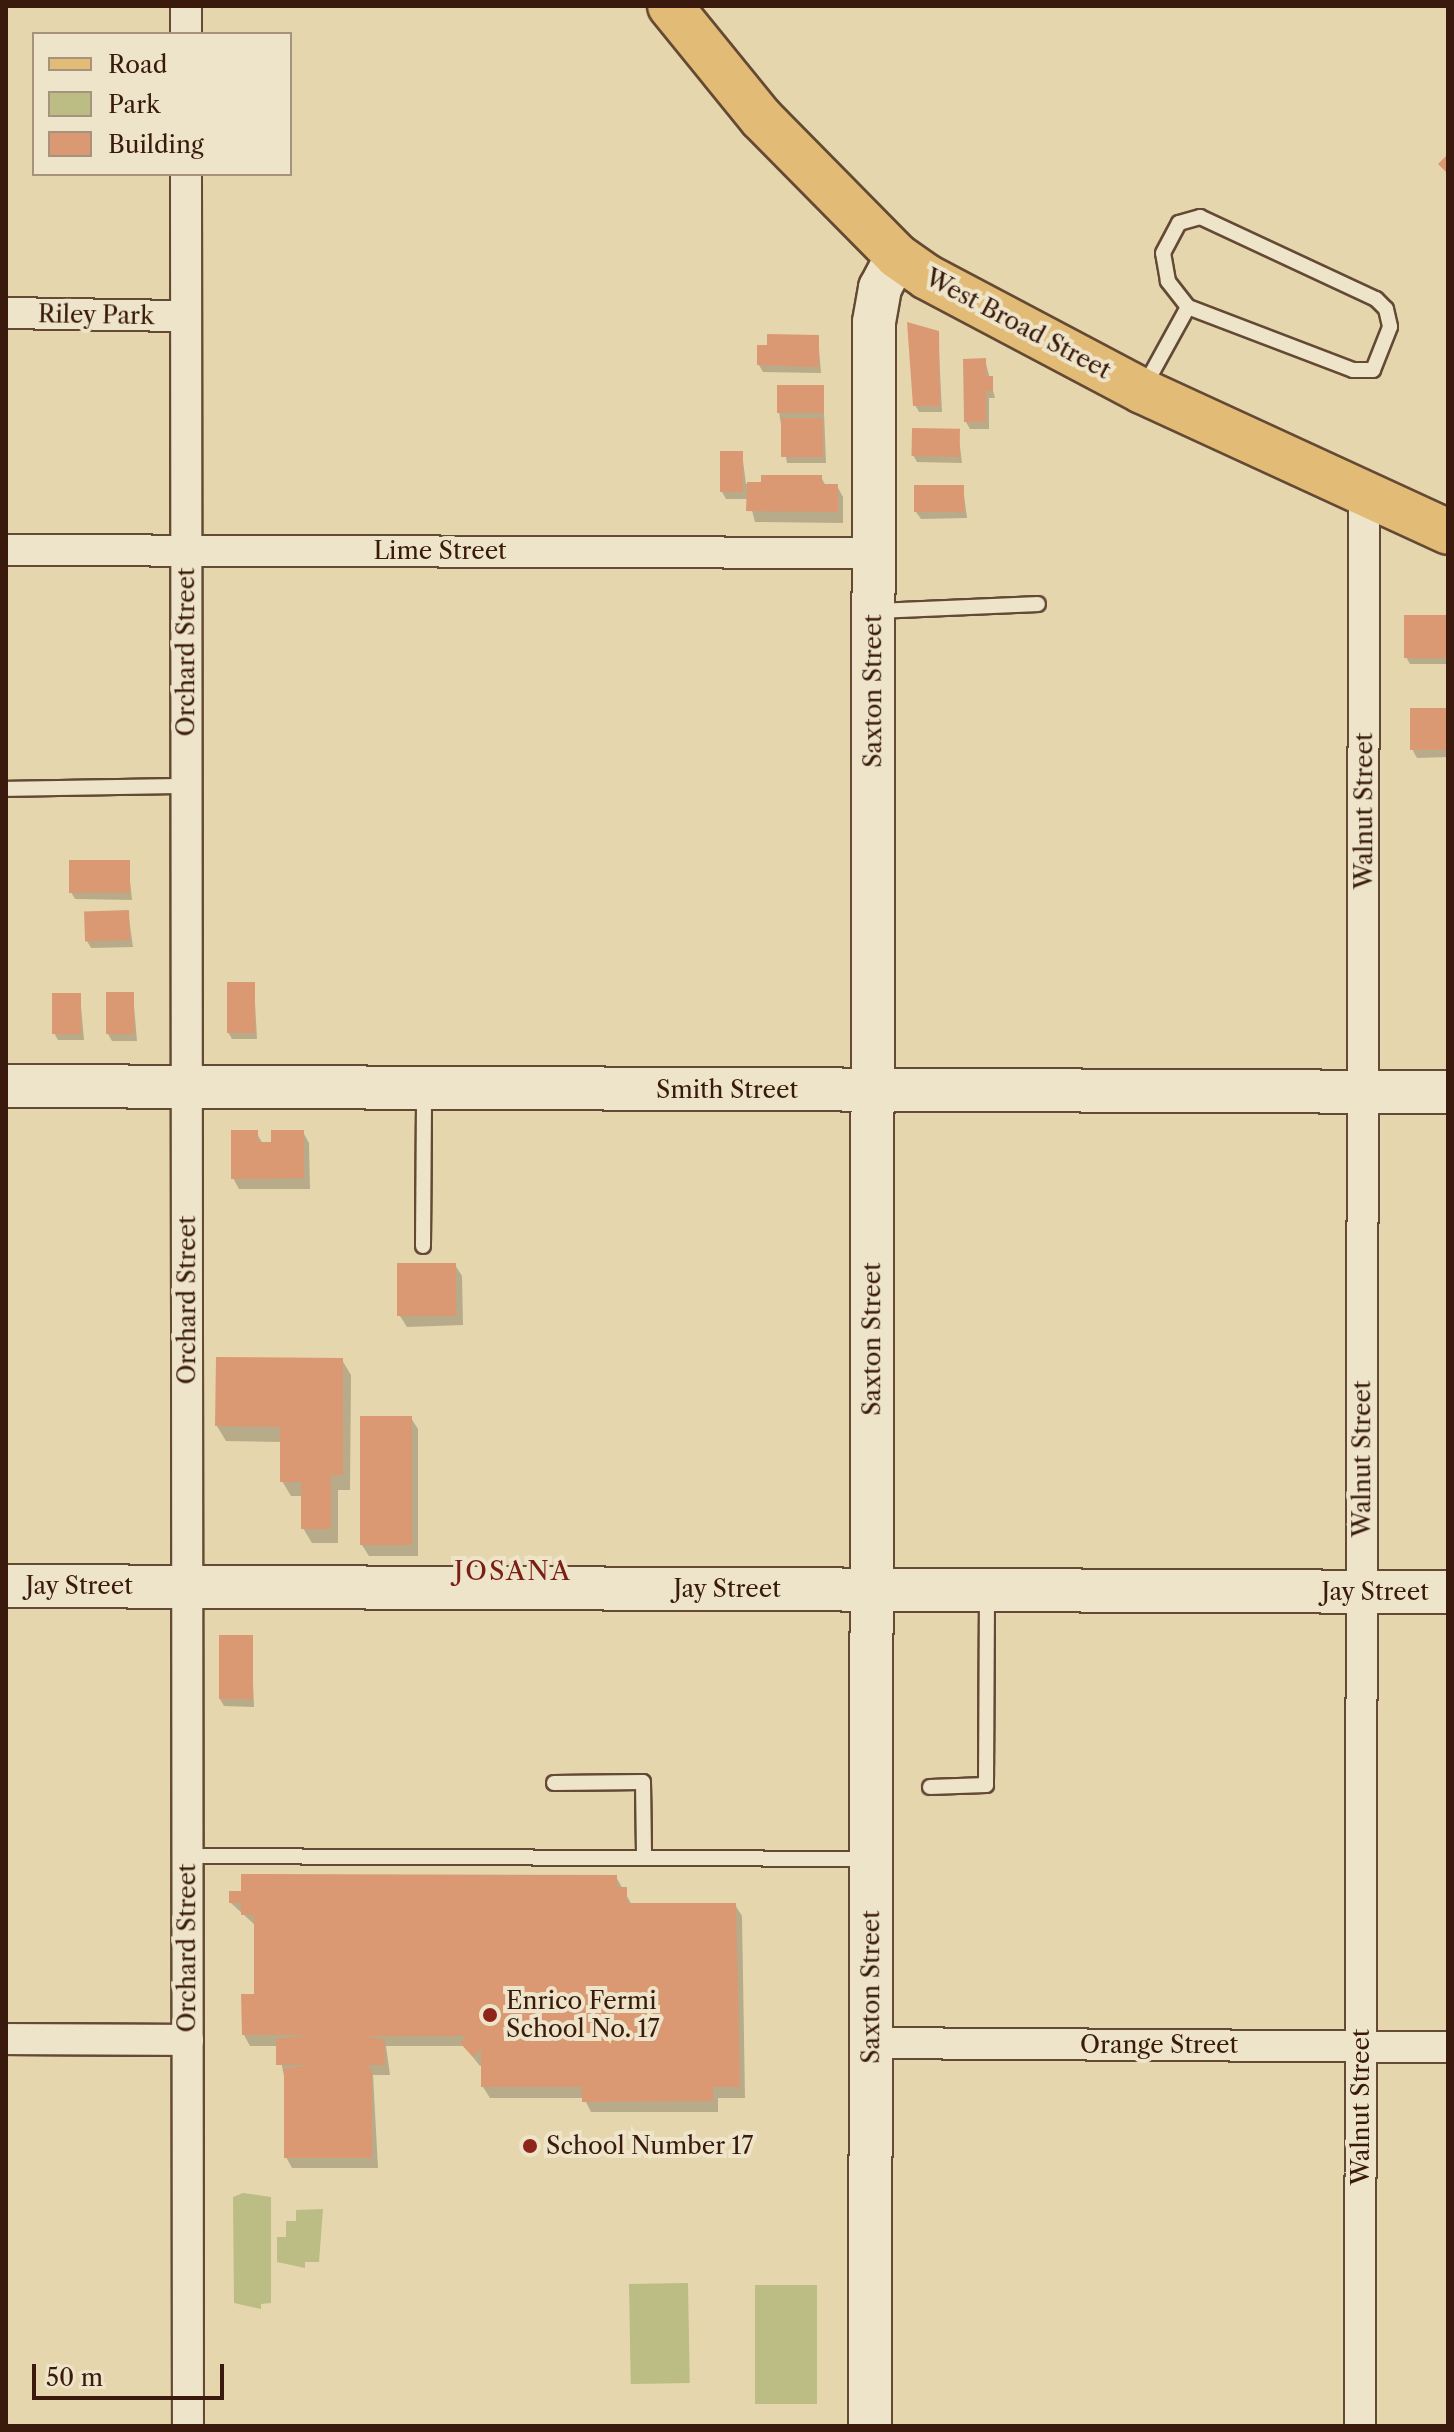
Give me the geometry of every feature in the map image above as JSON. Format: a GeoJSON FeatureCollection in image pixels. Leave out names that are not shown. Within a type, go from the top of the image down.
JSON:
{"type":"FeatureCollection","features":[{"type":"Feature","properties":{"kind":"main road","name":"West Broad Street"},"geometry":{"type":"LineString","coordinates":[[670,6],[715,68],[897,256],[984,310],[1142,391],[1448,532]]}},
{"type":"Feature","properties":{"kind":"street"},"geometry":{"type":"LineString","coordinates":[[186,6],[186,32]]}},
{"type":"Feature","properties":{"kind":"street","name":"Orchard Street"},"geometry":{"type":"LineString","coordinates":[[186,176],[188,2426]]}},
{"type":"Feature","properties":{"kind":"street","name":"Saxton Street"},"geometry":{"type":"LineString","coordinates":[[870,2426],[874,322],[880,288],[897,256]]}},
{"type":"Feature","properties":{"kind":"street","name":"Riley Park"},"geometry":{"type":"LineString","coordinates":[[6,313],[186,316]]}},
{"type":"Feature","properties":{"kind":"street","name":"Walnut Street"},"geometry":{"type":"LineString","coordinates":[[1360,2426],[1364,493]]}},
{"type":"Feature","properties":{"kind":"street","name":"Lime Street"},"geometry":{"type":"LineString","coordinates":[[6,550],[873,553]]}},
{"type":"Feature","properties":{"kind":"street","name":"Smith Street"},"geometry":{"type":"LineString","coordinates":[[6,1086],[1448,1092]]}},
{"type":"Feature","properties":{"kind":"street","name":"Jay Street"},"geometry":{"type":"LineString","coordinates":[[6,1586],[1448,1592]]}},
{"type":"Feature","properties":{"kind":"street"},"geometry":{"type":"LineString","coordinates":[[6,2039],[188,2040]]}},
{"type":"Feature","properties":{"kind":"street","name":"Orange Street"},"geometry":{"type":"LineString","coordinates":[[871,2043],[1448,2047]]}},
{"type":"Feature","properties":{"kind":"lane"},"geometry":{"type":"LineString","coordinates":[[1200,217],[1376,299],[1390,327],[1373,370],[1353,370],[1188,307],[1168,281],[1163,253],[1179,223],[1200,217]]}},
{"type":"Feature","properties":{"kind":"lane"},"geometry":{"type":"LineString","coordinates":[[1142,391],[1188,307]]}},
{"type":"Feature","properties":{"kind":"lane"},"geometry":{"type":"LineString","coordinates":[[873,612],[1038,604]]}},
{"type":"Feature","properties":{"kind":"lane"},"geometry":{"type":"LineString","coordinates":[[6,789],[186,786]]}},
{"type":"Feature","properties":{"kind":"lane"},"geometry":{"type":"LineString","coordinates":[[423,1246],[424,1089]]}},
{"type":"Feature","properties":{"kind":"lane"},"geometry":{"type":"LineString","coordinates":[[930,1787],[986,1785],[988,1590]]}},
{"type":"Feature","properties":{"kind":"lane"},"geometry":{"type":"LineString","coordinates":[[554,1783],[643,1782],[644,1856]]}},
{"type":"Feature","properties":{"kind":"lane"},"geometry":{"type":"LineString","coordinates":[[187,1856],[871,1859]]}},
{"type":"Feature","properties":{"kind":"green space"},"geometry":{"type":"Polygon","coordinates":[[[243,2193],[271,2197],[271,2303],[261,2304],[261,2309],[234,2303],[233,2197],[243,2193]]]}},
{"type":"Feature","properties":{"kind":"green space"},"geometry":{"type":"Polygon","coordinates":[[[323,2209],[319,2262],[305,2262],[305,2268],[277,2262],[277,2237],[286,2237],[286,2221],[296,2221],[296,2210],[323,2209]]]}},
{"type":"Feature","properties":{"kind":"green space"},"geometry":{"type":"Polygon","coordinates":[[[688,2283],[690,2383],[631,2384],[629,2284],[688,2283]]]}},
{"type":"Feature","properties":{"kind":"green space"},"geometry":{"type":"Polygon","coordinates":[[[755,2285],[817,2285],[817,2404],[755,2404],[755,2285]]]}},
{"type":"Feature","properties":{"kind":"building"},"geometry":{"type":"Polygon","coordinates":[[[1448,154],[1448,174],[1438,164],[1448,154]]]}},
{"type":"Feature","properties":{"kind":"building"},"geometry":{"type":"Polygon","coordinates":[[[907,322],[939,331],[940,406],[913,406],[907,322]]]}},
{"type":"Feature","properties":{"kind":"building"},"geometry":{"type":"Polygon","coordinates":[[[767,334],[819,335],[819,367],[757,365],[757,345],[767,345],[767,334]]]}},
{"type":"Feature","properties":{"kind":"building"},"geometry":{"type":"Polygon","coordinates":[[[986,358],[986,376],[993,376],[993,391],[986,391],[986,422],[964,422],[963,359],[986,358]]]}},
{"type":"Feature","properties":{"kind":"building"},"geometry":{"type":"Polygon","coordinates":[[[777,385],[824,385],[824,413],[777,413],[777,385]]]}},
{"type":"Feature","properties":{"kind":"building"},"geometry":{"type":"Polygon","coordinates":[[[781,418],[823,418],[823,457],[781,457],[781,418]]]}},
{"type":"Feature","properties":{"kind":"building"},"geometry":{"type":"Polygon","coordinates":[[[912,428],[960,429],[960,457],[912,456],[912,428]]]}},
{"type":"Feature","properties":{"kind":"building"},"geometry":{"type":"Polygon","coordinates":[[[720,451],[743,451],[743,492],[720,492],[720,451]]]}},
{"type":"Feature","properties":{"kind":"building"},"geometry":{"type":"Polygon","coordinates":[[[761,475],[822,475],[822,484],[838,484],[838,512],[746,511],[747,482],[761,482],[761,475]]]}},
{"type":"Feature","properties":{"kind":"building"},"geometry":{"type":"Polygon","coordinates":[[[914,485],[964,485],[964,512],[914,512],[914,485]]]}},
{"type":"Feature","properties":{"kind":"building"},"geometry":{"type":"Polygon","coordinates":[[[1404,615],[1448,615],[1448,658],[1404,658],[1404,615]]]}},
{"type":"Feature","properties":{"kind":"building"},"geometry":{"type":"Polygon","coordinates":[[[1410,708],[1448,708],[1448,750],[1410,750],[1410,708]]]}},
{"type":"Feature","properties":{"kind":"building"},"geometry":{"type":"Polygon","coordinates":[[[69,860],[130,860],[130,893],[69,893],[69,860]]]}},
{"type":"Feature","properties":{"kind":"building"},"geometry":{"type":"Polygon","coordinates":[[[129,910],[130,940],[85,942],[84,912],[129,910]]]}},
{"type":"Feature","properties":{"kind":"building"},"geometry":{"type":"Polygon","coordinates":[[[227,982],[255,982],[255,1033],[227,1033],[227,982]]]}},
{"type":"Feature","properties":{"kind":"building"},"geometry":{"type":"Polygon","coordinates":[[[106,992],[134,992],[134,1034],[106,1034],[106,992]]]}},
{"type":"Feature","properties":{"kind":"building"},"geometry":{"type":"Polygon","coordinates":[[[52,993],[81,993],[81,1034],[52,1034],[52,993]]]}},
{"type":"Feature","properties":{"kind":"building"},"geometry":{"type":"Polygon","coordinates":[[[231,1130],[258,1130],[258,1142],[271,1142],[271,1130],[304,1130],[304,1178],[231,1179],[231,1130]]]}},
{"type":"Feature","properties":{"kind":"building"},"geometry":{"type":"Polygon","coordinates":[[[397,1263],[456,1263],[456,1316],[397,1316],[397,1263]]]}},
{"type":"Feature","properties":{"kind":"building"},"geometry":{"type":"Polygon","coordinates":[[[216,1357],[343,1358],[343,1475],[331,1475],[331,1529],[301,1529],[301,1482],[280,1482],[280,1427],[215,1426],[216,1357]]]}},
{"type":"Feature","properties":{"kind":"building"},"geometry":{"type":"Polygon","coordinates":[[[360,1416],[412,1416],[412,1545],[360,1545],[360,1416]]]}},
{"type":"Feature","properties":{"kind":"building"},"geometry":{"type":"Polygon","coordinates":[[[219,1635],[253,1635],[253,1699],[219,1699],[219,1635]]]}},
{"type":"Feature","properties":{"kind":"building","name":"Enrico Fermi School No. 17"},"geometry":{"type":"Polygon","coordinates":[[[241,1874],[617,1875],[617,1887],[627,1887],[627,1903],[736,1903],[740,2087],[713,2087],[713,2101],[582,2102],[582,2087],[481,2087],[481,2049],[473,2057],[460,2043],[467,2036],[366,2036],[385,2040],[385,2065],[366,2065],[372,2070],[372,2158],[284,2158],[284,2069],[309,2065],[276,2065],[276,2039],[309,2035],[242,2035],[241,1994],[254,1994],[254,1915],[241,1915],[241,1903],[229,1903],[229,1891],[241,1891],[241,1874]]]}},
{"type":"Feature","properties":{"kind":"place","name":"Enrico Fermi School No. 17"},"geometry":{"type":"Point","coordinates":[490,2015]}},
{"type":"Feature","properties":{"kind":"place","name":"School Number 17"},"geometry":{"type":"Point","coordinates":[530,2146]}},
{"type":"Feature","properties":{"kind":"district","name":"JOSANA"},"geometry":{"type":"Point","coordinates":[513,1572]}}]}
